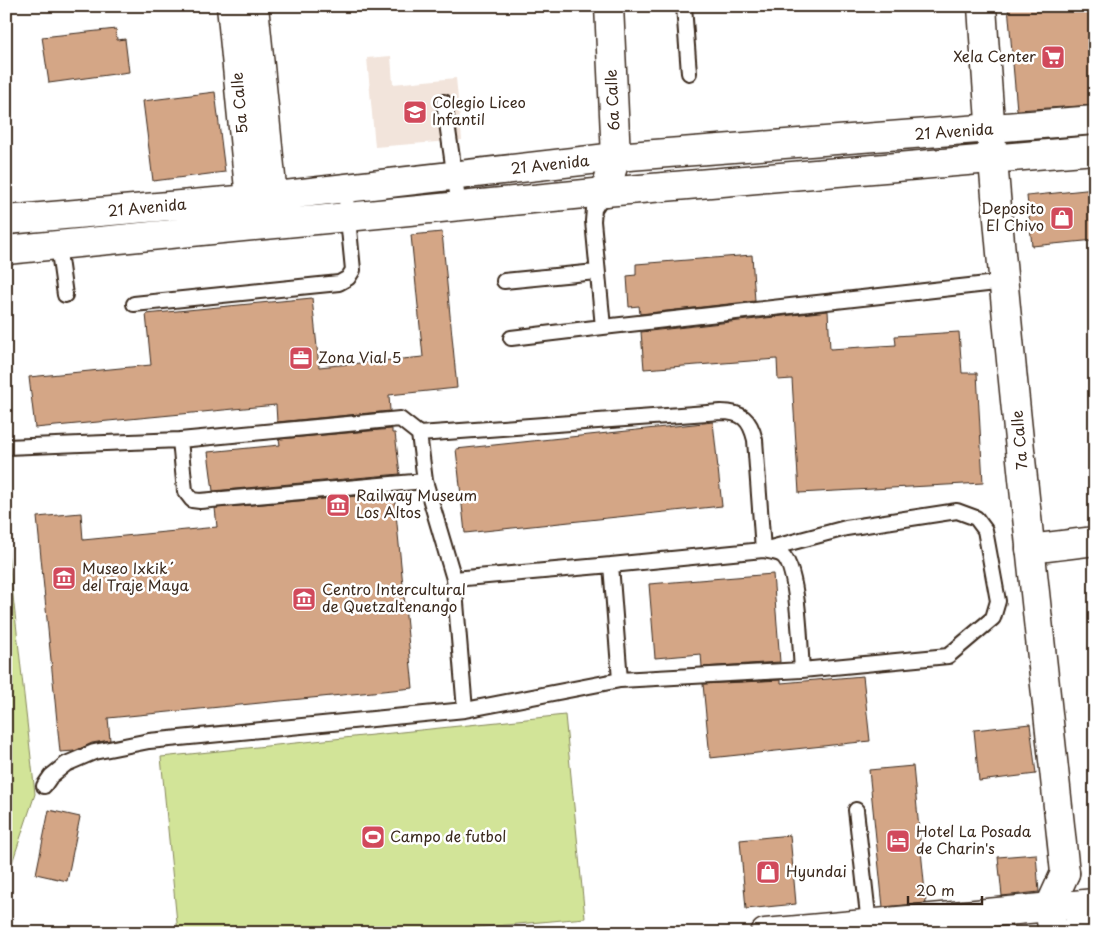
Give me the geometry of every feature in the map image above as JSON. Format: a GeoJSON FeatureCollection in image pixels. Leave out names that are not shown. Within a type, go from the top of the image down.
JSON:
{"type":"FeatureCollection","features":[{"type":"Feature","properties":{"kind":"street","name":"5a Calle"},"geometry":{"type":"LineString","coordinates":[[231,6],[261,198]]}},
{"type":"Feature","properties":{"kind":"street","name":"5a Calle"},"geometry":{"type":"LineString","coordinates":[[254,6],[261,198]]}},
{"type":"Feature","properties":{"kind":"street","name":"6a Calle"},"geometry":{"type":"LineString","coordinates":[[605,192],[616,157],[609,6]]}},
{"type":"Feature","properties":{"kind":"street","name":"7a Calle"},"geometry":{"type":"LineString","coordinates":[[982,6],[989,130],[1031,556],[1065,873],[1067,912],[1075,933]]}},
{"type":"Feature","properties":{"kind":"street","name":"21 Avenida"},"geometry":{"type":"LineString","coordinates":[[6,220],[261,198],[616,157],[989,130],[1095,120]]}},
{"type":"Feature","properties":{"kind":"street","name":"21 Avenida"},"geometry":{"type":"LineString","coordinates":[[6,250],[605,192],[1095,150]]}},
{"type":"Feature","properties":{"kind":"street"},"geometry":{"type":"LineString","coordinates":[[1031,556],[1095,541]]}},
{"type":"Feature","properties":{"kind":"street"},"geometry":{"type":"LineString","coordinates":[[1031,556],[1095,556]]}},
{"type":"Feature","properties":{"kind":"street"},"geometry":{"type":"LineString","coordinates":[[765,933],[869,924],[1067,912]]}},
{"type":"Feature","properties":{"kind":"street"},"geometry":{"type":"LineString","coordinates":[[1071,933],[1095,930]]}},
{"type":"Feature","properties":{"kind":"lane"},"geometry":{"type":"LineString","coordinates":[[684,6],[688,73]]}},
{"type":"Feature","properties":{"kind":"lane"},"geometry":{"type":"LineString","coordinates":[[444,102],[459,207]]}},
{"type":"Feature","properties":{"kind":"lane"},"geometry":{"type":"LineString","coordinates":[[134,304],[339,283],[348,278],[353,270],[345,188]]}},
{"type":"Feature","properties":{"kind":"lane"},"geometry":{"type":"LineString","coordinates":[[603,327],[596,272],[593,214],[605,192]]}},
{"type":"Feature","properties":{"kind":"lane"},"geometry":{"type":"LineString","coordinates":[[58,245],[65,295]]}},
{"type":"Feature","properties":{"kind":"lane"},"geometry":{"type":"LineString","coordinates":[[504,281],[596,272]]}},
{"type":"Feature","properties":{"kind":"lane"},"geometry":{"type":"LineString","coordinates":[[511,338],[1005,282]]}},
{"type":"Feature","properties":{"kind":"lane"},"geometry":{"type":"LineString","coordinates":[[6,447],[180,440],[400,419],[419,434],[721,412],[740,414],[750,424],[755,440],[763,550]]}},
{"type":"Feature","properties":{"kind":"lane"},"geometry":{"type":"LineString","coordinates":[[419,434],[425,481],[454,578],[465,710]]}},
{"type":"Feature","properties":{"kind":"lane"},"geometry":{"type":"LineString","coordinates":[[180,440],[185,491],[192,500],[200,501],[425,481]]}},
{"type":"Feature","properties":{"kind":"lane"},"geometry":{"type":"LineString","coordinates":[[44,786],[66,764],[94,752],[149,741],[465,710],[620,680],[802,670],[948,656],[993,618],[998,600],[985,530],[976,518],[957,511],[846,528],[763,550],[454,578]]}},
{"type":"Feature","properties":{"kind":"lane"},"geometry":{"type":"LineString","coordinates":[[763,550],[782,556],[791,567],[802,670]]}},
{"type":"Feature","properties":{"kind":"lane"},"geometry":{"type":"LineString","coordinates":[[611,565],[620,680]]}},
{"type":"Feature","properties":{"kind":"lane"},"geometry":{"type":"LineString","coordinates":[[856,810],[869,924]]}},
{"type":"Feature","properties":{"kind":"shaded area","name":"Colegio Liceo Infantil"},"geometry":{"type":"Polygon","coordinates":[[[391,56],[393,84],[456,78],[462,140],[375,147],[367,58],[391,56]]]}},
{"type":"Feature","properties":{"kind":"green space"},"geometry":{"type":"Polygon","coordinates":[[[6,533],[35,794],[6,881],[6,533]]]}},
{"type":"Feature","properties":{"kind":"green space","name":"Campo de futbol"},"geometry":{"type":"Polygon","coordinates":[[[565,715],[585,918],[417,933],[178,933],[161,757],[565,715]]]}},
{"type":"Feature","properties":{"kind":"building","name":"Xela Center"},"geometry":{"type":"Polygon","coordinates":[[[1008,6],[1095,6],[1095,105],[1017,110],[1008,6]]]}},
{"type":"Feature","properties":{"kind":"building"},"geometry":{"type":"Polygon","coordinates":[[[116,29],[117,40],[125,39],[129,72],[49,83],[42,37],[116,29]]]}},
{"type":"Feature","properties":{"kind":"building"},"geometry":{"type":"Polygon","coordinates":[[[215,92],[225,172],[153,181],[143,101],[215,92]]]}},
{"type":"Feature","properties":{"kind":"building","name":"Deposito El Chivo"},"geometry":{"type":"Polygon","coordinates":[[[1095,189],[1095,240],[1032,246],[1027,196],[1095,189]]]}},
{"type":"Feature","properties":{"kind":"building"},"geometry":{"type":"Polygon","coordinates":[[[442,232],[457,388],[389,395],[390,411],[277,422],[276,405],[35,428],[29,377],[151,365],[146,314],[312,298],[319,367],[423,357],[411,235],[442,232]]]}},
{"type":"Feature","properties":{"kind":"building"},"geometry":{"type":"Polygon","coordinates":[[[752,255],[755,301],[640,314],[639,306],[629,307],[627,276],[636,275],[636,264],[752,255]]]}},
{"type":"Feature","properties":{"kind":"building"},"geometry":{"type":"Polygon","coordinates":[[[828,311],[830,349],[896,345],[895,336],[959,332],[962,373],[977,373],[983,483],[799,493],[792,379],[778,380],[777,359],[644,369],[641,332],[828,311]]]}},
{"type":"Feature","properties":{"kind":"building"},"geometry":{"type":"Polygon","coordinates":[[[713,422],[722,506],[465,533],[456,449],[713,422]]]}},
{"type":"Feature","properties":{"kind":"building"},"geometry":{"type":"Polygon","coordinates":[[[392,429],[392,433],[395,433],[400,474],[213,491],[208,452],[280,445],[279,439],[392,429]]]}},
{"type":"Feature","properties":{"kind":"building","name":"Centro Intercultural de Quetzaltenango"},"geometry":{"type":"Polygon","coordinates":[[[394,493],[413,688],[108,718],[110,740],[92,743],[75,751],[60,752],[37,517],[81,513],[83,540],[217,527],[215,508],[394,493]]]}},
{"type":"Feature","properties":{"kind":"building"},"geometry":{"type":"Polygon","coordinates":[[[773,574],[780,662],[702,667],[701,654],[655,658],[649,584],[773,574]]]}},
{"type":"Feature","properties":{"kind":"building"},"geometry":{"type":"Polygon","coordinates":[[[863,676],[870,741],[710,758],[703,684],[781,680],[781,683],[863,676]]]}},
{"type":"Feature","properties":{"kind":"building"},"geometry":{"type":"Polygon","coordinates":[[[1030,724],[1036,774],[979,781],[974,730],[1030,724]]]}},
{"type":"Feature","properties":{"kind":"building","name":"Hotel La Posada de Charin's"},"geometry":{"type":"Polygon","coordinates":[[[913,766],[926,903],[883,907],[869,770],[913,766]]]}},
{"type":"Feature","properties":{"kind":"building"},"geometry":{"type":"Polygon","coordinates":[[[49,810],[80,817],[67,881],[36,874],[49,810]]]}},
{"type":"Feature","properties":{"kind":"building","name":"Hyundai"},"geometry":{"type":"Polygon","coordinates":[[[790,835],[796,904],[746,909],[740,840],[790,835]]]}},
{"type":"Feature","properties":{"kind":"building"},"geometry":{"type":"Polygon","coordinates":[[[1036,854],[1039,892],[1002,896],[998,857],[1036,854]]]}},
{"type":"Feature","properties":{"kind":"place","name":"Xela Center"},"geometry":{"type":"Point","coordinates":[1053,57]}},
{"type":"Feature","properties":{"kind":"place","name":"Colegio Liceo Infantil"},"geometry":{"type":"Point","coordinates":[415,112]}},
{"type":"Feature","properties":{"kind":"place","name":"Deposito El Chivo"},"geometry":{"type":"Point","coordinates":[1062,218]}},
{"type":"Feature","properties":{"kind":"place","name":"Zona Vial 5"},"geometry":{"type":"Point","coordinates":[301,358]}},
{"type":"Feature","properties":{"kind":"place","name":"Railway Museum Los Altos"},"geometry":{"type":"Point","coordinates":[338,505]}},
{"type":"Feature","properties":{"kind":"place","name":"Museo Ixkik´ del Traje Maya"},"geometry":{"type":"Point","coordinates":[64,578]}},
{"type":"Feature","properties":{"kind":"place","name":"Centro Intercultural de Quetzaltenango"},"geometry":{"type":"Point","coordinates":[304,599]}},
{"type":"Feature","properties":{"kind":"place","name":"Campo de futbol"},"geometry":{"type":"Point","coordinates":[373,837]}},
{"type":"Feature","properties":{"kind":"place","name":"Hotel La Posada de Charin's"},"geometry":{"type":"Point","coordinates":[898,841]}},
{"type":"Feature","properties":{"kind":"place","name":"Hyundai"},"geometry":{"type":"Point","coordinates":[768,872]}}]}
